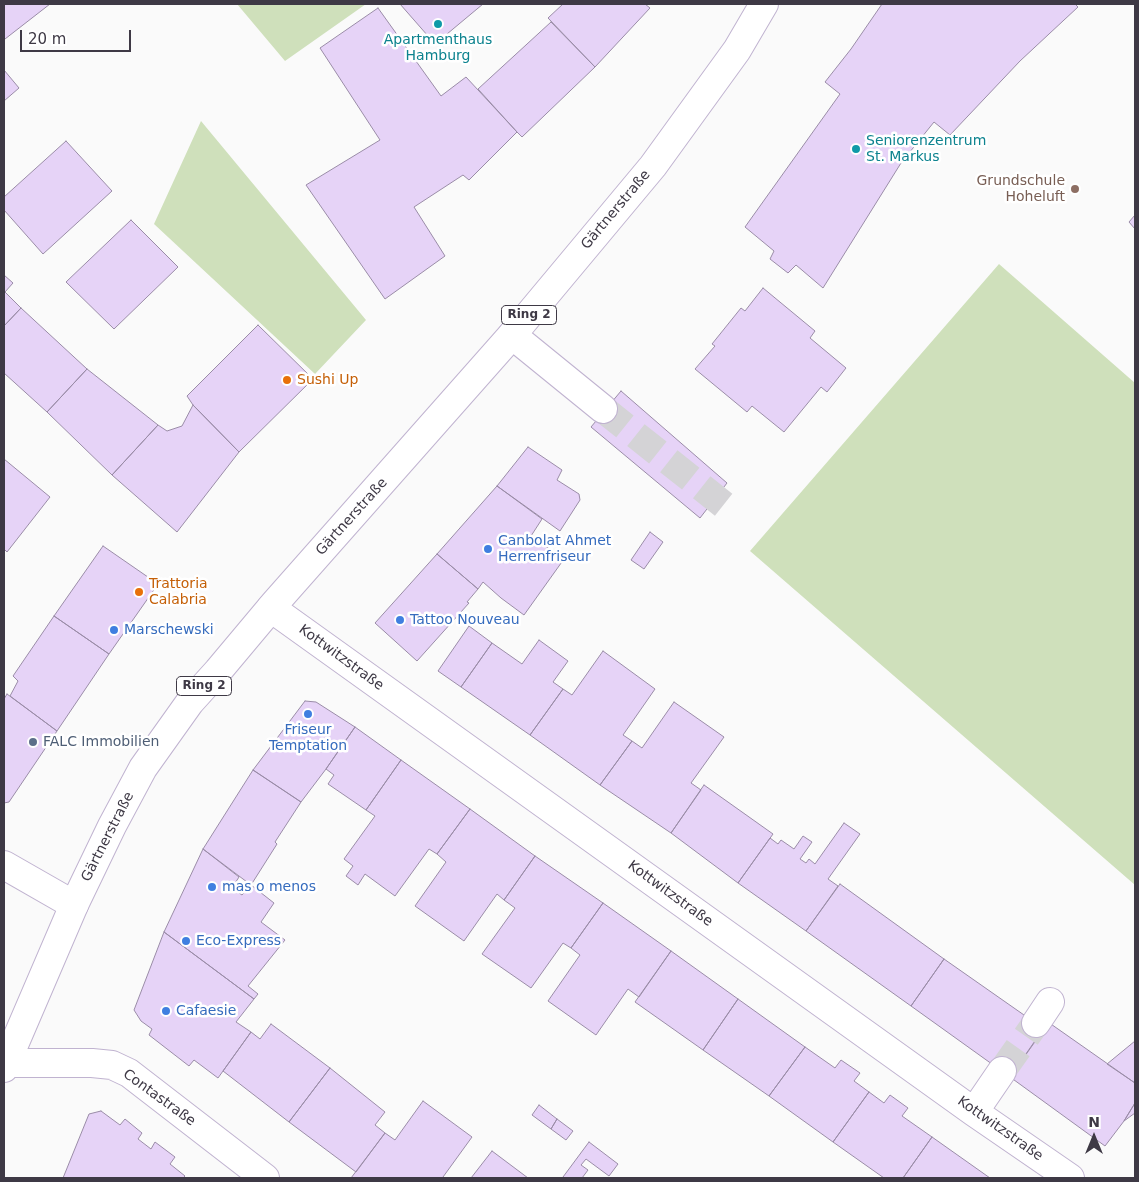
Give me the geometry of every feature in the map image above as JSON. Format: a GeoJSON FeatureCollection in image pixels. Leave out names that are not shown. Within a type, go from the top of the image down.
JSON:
{"type":"FeatureCollection","features":[{"type":"Feature","properties":{"kind":"street","name":"Gärtnerstraße"},"geometry":{"type":"LineString","coordinates":[[5,1066],[74,905],[112,826],[143,768],[190,702],[512,335],[668,146],[737,50],[764,4]]}},
{"type":"Feature","properties":{"kind":"street"},"geometry":{"type":"LineString","coordinates":[[512,335],[603,409]]}},
{"type":"Feature","properties":{"kind":"street","name":"Kottwitzstraße"},"geometry":{"type":"LineString","coordinates":[[271,608],[974,1112],[1070,1178]]}},
{"type":"Feature","properties":{"kind":"street"},"geometry":{"type":"LineString","coordinates":[[4,865],[74,905]]}},
{"type":"Feature","properties":{"kind":"street","name":"Contastraße"},"geometry":{"type":"LineString","coordinates":[[5,1066],[92,1063],[112,1065],[130,1073],[265,1178]]}},
{"type":"Feature","properties":{"kind":"street"},"geometry":{"type":"LineString","coordinates":[[974,1112],[1002,1072]]}},
{"type":"Feature","properties":{"kind":"green space"},"geometry":{"type":"Polygon","coordinates":[[[237,4],[366,4],[285,61],[237,4]]]}},
{"type":"Feature","properties":{"kind":"green space"},"geometry":{"type":"Polygon","coordinates":[[[201,121],[366,320],[315,374],[154,224],[201,121]]]}},
{"type":"Feature","properties":{"kind":"green space"},"geometry":{"type":"Polygon","coordinates":[[[999,264],[1135,383],[1135,885],[750,551],[999,264]]]}},
{"type":"Feature","properties":{"kind":"building"},"geometry":{"type":"Polygon","coordinates":[[[4,4],[50,4],[5,39],[4,4]]]}},
{"type":"Feature","properties":{"kind":"building","name":"Apartmenthaus Hamburg"},"geometry":{"type":"Polygon","coordinates":[[[400,4],[483,4],[435,44],[400,4]]]}},
{"type":"Feature","properties":{"kind":"building"},"geometry":{"type":"Polygon","coordinates":[[[563,4],[645,4],[650,8],[595,67],[548,18],[563,4]]]}},
{"type":"Feature","properties":{"kind":"building","name":"Seniorenzentrum St. Markus"},"geometry":{"type":"Polygon","coordinates":[[[882,4],[1075,4],[1078,7],[1020,61],[950,135],[934,122],[901,163],[823,288],[796,265],[788,273],[770,259],[774,251],[745,227],[840,94],[825,82],[851,49],[882,4]]]}},
{"type":"Feature","properties":{"kind":"building"},"geometry":{"type":"Polygon","coordinates":[[[378,8],[441,96],[466,77],[517,132],[469,180],[463,175],[414,207],[445,256],[385,299],[306,185],[380,140],[320,48],[378,8]]]}},
{"type":"Feature","properties":{"kind":"building"},"geometry":{"type":"Polygon","coordinates":[[[551,22],[595,67],[522,137],[478,89],[551,22]]]}},
{"type":"Feature","properties":{"kind":"building"},"geometry":{"type":"Polygon","coordinates":[[[4,70],[19,88],[4,101],[4,70]]]}},
{"type":"Feature","properties":{"kind":"building"},"geometry":{"type":"Polygon","coordinates":[[[66,141],[112,191],[43,254],[4,210],[4,197],[66,141]]]}},
{"type":"Feature","properties":{"kind":"building"},"geometry":{"type":"Polygon","coordinates":[[[1135,215],[1135,229],[1129,222],[1135,215]]]}},
{"type":"Feature","properties":{"kind":"building"},"geometry":{"type":"Polygon","coordinates":[[[131,220],[178,267],[114,329],[66,282],[131,220]]]}},
{"type":"Feature","properties":{"kind":"building"},"geometry":{"type":"Polygon","coordinates":[[[4,275],[13,283],[5,292],[21,308],[4,326],[4,275]]]}},
{"type":"Feature","properties":{"kind":"building"},"geometry":{"type":"Polygon","coordinates":[[[763,288],[815,331],[810,338],[846,368],[827,392],[821,387],[784,432],[752,406],[747,412],[695,369],[715,346],[712,344],[741,308],[745,311],[763,288]]]}},
{"type":"Feature","properties":{"kind":"building"},"geometry":{"type":"Polygon","coordinates":[[[21,308],[87,369],[47,412],[4,373],[4,326],[21,308]]]}},
{"type":"Feature","properties":{"kind":"building"},"geometry":{"type":"Polygon","coordinates":[[[258,325],[313,379],[239,452],[193,405],[187,396],[258,325]]]}},
{"type":"Feature","properties":{"kind":"building"},"geometry":{"type":"Polygon","coordinates":[[[87,369],[158,425],[112,475],[47,412],[87,369]]]}},
{"type":"Feature","properties":{"kind":"building"},"geometry":{"type":"Polygon","coordinates":[[[621,391],[727,483],[700,518],[591,427],[621,391]]]}},
{"type":"Feature","properties":{"kind":"building"},"geometry":{"type":"Polygon","coordinates":[[[193,405],[239,452],[177,532],[112,475],[158,425],[167,431],[182,426],[193,405]]]}},
{"type":"Feature","properties":{"kind":"building"},"geometry":{"type":"Polygon","coordinates":[[[528,447],[562,470],[557,480],[579,494],[580,500],[560,531],[497,486],[528,447]]]}},
{"type":"Feature","properties":{"kind":"building"},"geometry":{"type":"Polygon","coordinates":[[[4,459],[50,497],[7,552],[4,549],[4,459]]]}},
{"type":"Feature","properties":{"kind":"building"},"geometry":{"type":"Polygon","coordinates":[[[497,486],[542,519],[531,536],[564,559],[524,615],[483,582],[478,589],[437,554],[497,486]]]}},
{"type":"Feature","properties":{"kind":"building"},"geometry":{"type":"Polygon","coordinates":[[[650,532],[663,542],[644,569],[631,560],[650,532]]]}},
{"type":"Feature","properties":{"kind":"building"},"geometry":{"type":"Polygon","coordinates":[[[103,546],[158,584],[109,654],[54,616],[103,546]]]}},
{"type":"Feature","properties":{"kind":"building"},"geometry":{"type":"Polygon","coordinates":[[[437,554],[478,589],[467,602],[469,603],[417,661],[375,623],[437,554]]]}},
{"type":"Feature","properties":{"kind":"building"},"geometry":{"type":"Polygon","coordinates":[[[54,616],[109,654],[57,731],[10,696],[18,681],[13,676],[54,616]]]}},
{"type":"Feature","properties":{"kind":"building"},"geometry":{"type":"Polygon","coordinates":[[[469,626],[492,643],[461,687],[438,671],[469,626]]]}},
{"type":"Feature","properties":{"kind":"building"},"geometry":{"type":"Polygon","coordinates":[[[539,640],[568,661],[553,682],[563,689],[530,735],[461,687],[492,643],[522,664],[539,640]]]}},
{"type":"Feature","properties":{"kind":"building"},"geometry":{"type":"Polygon","coordinates":[[[603,651],[655,689],[623,735],[632,741],[600,785],[530,735],[563,689],[572,695],[603,651]]]}},
{"type":"Feature","properties":{"kind":"building"},"geometry":{"type":"Polygon","coordinates":[[[7,694],[57,731],[9,802],[4,803],[4,699],[7,694]]]}},
{"type":"Feature","properties":{"kind":"building"},"geometry":{"type":"Polygon","coordinates":[[[305,701],[316,702],[355,727],[301,802],[253,770],[305,701]]]}},
{"type":"Feature","properties":{"kind":"building"},"geometry":{"type":"Polygon","coordinates":[[[674,702],[724,737],[691,783],[701,790],[671,833],[600,785],[632,741],[642,748],[674,702]]]}},
{"type":"Feature","properties":{"kind":"building"},"geometry":{"type":"Polygon","coordinates":[[[355,727],[401,760],[366,810],[328,784],[334,775],[326,769],[355,727]]]}},
{"type":"Feature","properties":{"kind":"building"},"geometry":{"type":"Polygon","coordinates":[[[401,760],[470,809],[437,854],[429,849],[395,896],[365,874],[358,885],[346,876],[353,866],[344,859],[375,816],[366,810],[401,760]]]}},
{"type":"Feature","properties":{"kind":"building"},"geometry":{"type":"Polygon","coordinates":[[[253,770],[301,802],[275,842],[277,844],[251,885],[203,849],[253,770]]]}},
{"type":"Feature","properties":{"kind":"building"},"geometry":{"type":"Polygon","coordinates":[[[704,785],[773,834],[738,883],[671,833],[704,785]]]}},
{"type":"Feature","properties":{"kind":"building"},"geometry":{"type":"Polygon","coordinates":[[[470,809],[535,856],[504,900],[497,894],[464,941],[415,906],[446,862],[437,854],[470,809]]]}},
{"type":"Feature","properties":{"kind":"building"},"geometry":{"type":"Polygon","coordinates":[[[844,823],[860,834],[828,879],[838,886],[806,931],[738,883],[770,838],[778,844],[781,840],[794,849],[803,836],[812,842],[800,859],[806,863],[809,859],[815,864],[844,823]]]}},
{"type":"Feature","properties":{"kind":"building"},"geometry":{"type":"Polygon","coordinates":[[[203,849],[239,877],[232,888],[242,895],[251,885],[274,903],[261,922],[285,940],[248,986],[258,994],[254,999],[164,932],[203,849]]]}},
{"type":"Feature","properties":{"kind":"building"},"geometry":{"type":"Polygon","coordinates":[[[535,856],[603,903],[571,948],[563,943],[531,988],[482,954],[515,908],[504,900],[535,856]]]}},
{"type":"Feature","properties":{"kind":"building"},"geometry":{"type":"Polygon","coordinates":[[[840,884],[944,959],[911,1006],[806,931],[840,884]]]}},
{"type":"Feature","properties":{"kind":"building"},"geometry":{"type":"Polygon","coordinates":[[[603,903],[671,951],[639,997],[628,989],[596,1035],[548,1001],[580,955],[571,948],[603,903]]]}},
{"type":"Feature","properties":{"kind":"building"},"geometry":{"type":"Polygon","coordinates":[[[164,932],[254,999],[236,1022],[251,1032],[218,1078],[194,1060],[189,1066],[149,1035],[152,1029],[141,1021],[134,1010],[164,932]]]}},
{"type":"Feature","properties":{"kind":"building"},"geometry":{"type":"Polygon","coordinates":[[[671,951],[738,999],[703,1050],[635,1002],[671,951]]]}},
{"type":"Feature","properties":{"kind":"building"},"geometry":{"type":"Polygon","coordinates":[[[944,959],[1044,1029],[1010,1077],[911,1006],[944,959]]]}},
{"type":"Feature","properties":{"kind":"building"},"geometry":{"type":"Polygon","coordinates":[[[738,999],[805,1047],[769,1096],[703,1050],[738,999]]]}},
{"type":"Feature","properties":{"kind":"building"},"geometry":{"type":"Polygon","coordinates":[[[1048,1022],[1135,1083],[1135,1103],[1105,1146],[1010,1077],[1048,1022]]]}},
{"type":"Feature","properties":{"kind":"building"},"geometry":{"type":"Polygon","coordinates":[[[271,1024],[330,1068],[289,1122],[223,1071],[251,1032],[260,1039],[271,1024]]]}},
{"type":"Feature","properties":{"kind":"building"},"geometry":{"type":"Polygon","coordinates":[[[1135,1041],[1135,1083],[1107,1064],[1135,1041]]]}},
{"type":"Feature","properties":{"kind":"building"},"geometry":{"type":"Polygon","coordinates":[[[805,1047],[835,1068],[841,1060],[860,1073],[854,1081],[869,1092],[833,1142],[769,1096],[805,1047]]]}},
{"type":"Feature","properties":{"kind":"building"},"geometry":{"type":"Polygon","coordinates":[[[330,1068],[385,1112],[375,1125],[385,1133],[356,1172],[289,1122],[330,1068]]]}},
{"type":"Feature","properties":{"kind":"building"},"geometry":{"type":"Polygon","coordinates":[[[869,1092],[884,1103],[890,1095],[908,1108],[902,1116],[932,1137],[903,1178],[884,1178],[833,1142],[869,1092]]]}},
{"type":"Feature","properties":{"kind":"building"},"geometry":{"type":"Polygon","coordinates":[[[423,1101],[472,1137],[443,1177],[445,1178],[351,1178],[385,1133],[395,1140],[423,1101]]]}},
{"type":"Feature","properties":{"kind":"building"},"geometry":{"type":"Polygon","coordinates":[[[1135,1103],[1135,1113],[1124,1121],[1135,1103]]]}},
{"type":"Feature","properties":{"kind":"building"},"geometry":{"type":"Polygon","coordinates":[[[539,1105],[557,1119],[551,1129],[532,1115],[539,1105]]]}},
{"type":"Feature","properties":{"kind":"building"},"geometry":{"type":"Polygon","coordinates":[[[101,1111],[120,1125],[125,1119],[142,1133],[138,1139],[151,1149],[155,1142],[175,1157],[170,1164],[185,1176],[183,1178],[63,1178],[89,1114],[101,1111]]]}},
{"type":"Feature","properties":{"kind":"building"},"geometry":{"type":"Polygon","coordinates":[[[557,1119],[573,1131],[566,1140],[551,1129],[557,1119]]]}},
{"type":"Feature","properties":{"kind":"building"},"geometry":{"type":"Polygon","coordinates":[[[932,1137],[990,1178],[903,1178],[932,1137]]]}},
{"type":"Feature","properties":{"kind":"building"},"geometry":{"type":"Polygon","coordinates":[[[589,1142],[618,1164],[609,1176],[586,1159],[581,1165],[588,1170],[582,1178],[563,1177],[589,1142]]]}},
{"type":"Feature","properties":{"kind":"building"},"geometry":{"type":"Polygon","coordinates":[[[492,1151],[528,1178],[471,1178],[492,1151]]]}},
{"type":"Feature","properties":{"kind":"tunnel"},"geometry":{"type":"LineString","coordinates":[[603,409],[729,509]]}},
{"type":"Feature","properties":{"kind":"tunnel"},"geometry":{"type":"LineString","coordinates":[[1002,1071],[1036,1023]]}},
{"type":"Feature","properties":{"kind":"place","name":"Apartmenthaus Hamburg"},"geometry":{"type":"Point","coordinates":[438,24]}},
{"type":"Feature","properties":{"kind":"place","name":"Seniorenzentrum St. Markus"},"geometry":{"type":"Point","coordinates":[856,149]}},
{"type":"Feature","properties":{"kind":"place","name":"Grundschule Hoheluft"},"geometry":{"type":"Point","coordinates":[1075,189]}},
{"type":"Feature","properties":{"kind":"place","name":"Sushi Up"},"geometry":{"type":"Point","coordinates":[287,380]}},
{"type":"Feature","properties":{"kind":"place","name":"Canbolat Ahmet Herrenfriseur"},"geometry":{"type":"Point","coordinates":[488,549]}},
{"type":"Feature","properties":{"kind":"place","name":"Trattoria Calabria"},"geometry":{"type":"Point","coordinates":[139,592]}},
{"type":"Feature","properties":{"kind":"place","name":"Tattoo Nouveau"},"geometry":{"type":"Point","coordinates":[400,620]}},
{"type":"Feature","properties":{"kind":"place","name":"Marschewski"},"geometry":{"type":"Point","coordinates":[114,630]}},
{"type":"Feature","properties":{"kind":"place","name":"Friseur Temptation"},"geometry":{"type":"Point","coordinates":[308,714]}},
{"type":"Feature","properties":{"kind":"place","name":"FALC Immobilien"},"geometry":{"type":"Point","coordinates":[33,742]}},
{"type":"Feature","properties":{"kind":"place","name":"mas o menos"},"geometry":{"type":"Point","coordinates":[212,887]}},
{"type":"Feature","properties":{"kind":"place","name":"Eco-Express"},"geometry":{"type":"Point","coordinates":[186,941]}},
{"type":"Feature","properties":{"kind":"place","name":"Cafaesie"},"geometry":{"type":"Point","coordinates":[166,1011]}}]}
